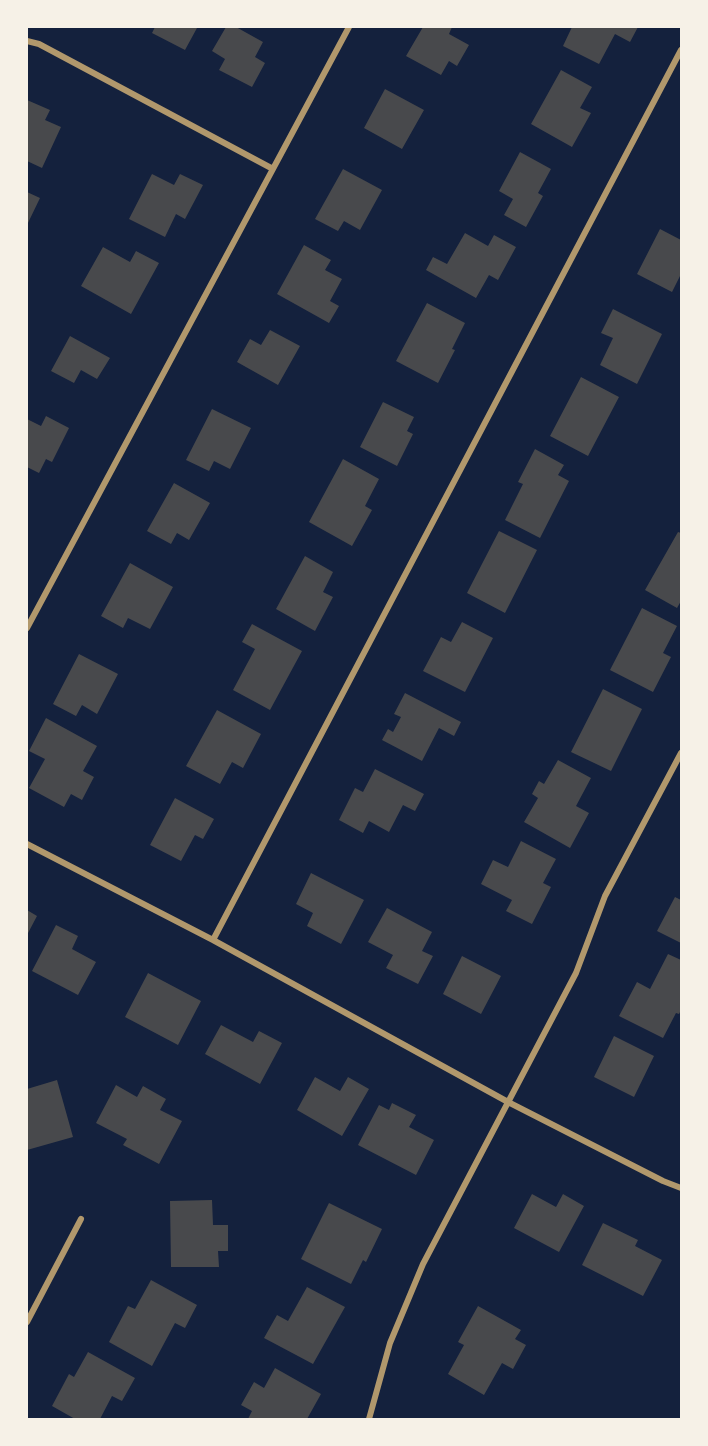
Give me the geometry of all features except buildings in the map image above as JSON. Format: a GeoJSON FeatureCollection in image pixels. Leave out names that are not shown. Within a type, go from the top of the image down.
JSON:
{"type":"FeatureCollection","features":[{"type":"Feature","properties":{"kind":"street"},"geometry":{"type":"LineString","coordinates":[[27,628],[349,27]]}},
{"type":"Feature","properties":{"kind":"street"},"geometry":{"type":"LineString","coordinates":[[27,41],[39,44],[273,169]]}},
{"type":"Feature","properties":{"kind":"street"},"geometry":{"type":"LineString","coordinates":[[213,940],[681,50]]}},
{"type":"Feature","properties":{"kind":"street"},"geometry":{"type":"LineString","coordinates":[[369,1419],[390,1342],[423,1264],[576,973],[605,896],[681,753]]}},
{"type":"Feature","properties":{"kind":"street"},"geometry":{"type":"LineString","coordinates":[[27,844],[213,940],[508,1102],[681,1188]]}},
{"type":"Feature","properties":{"kind":"street"},"geometry":{"type":"LineString","coordinates":[[27,1322],[81,1219]]}}]}
